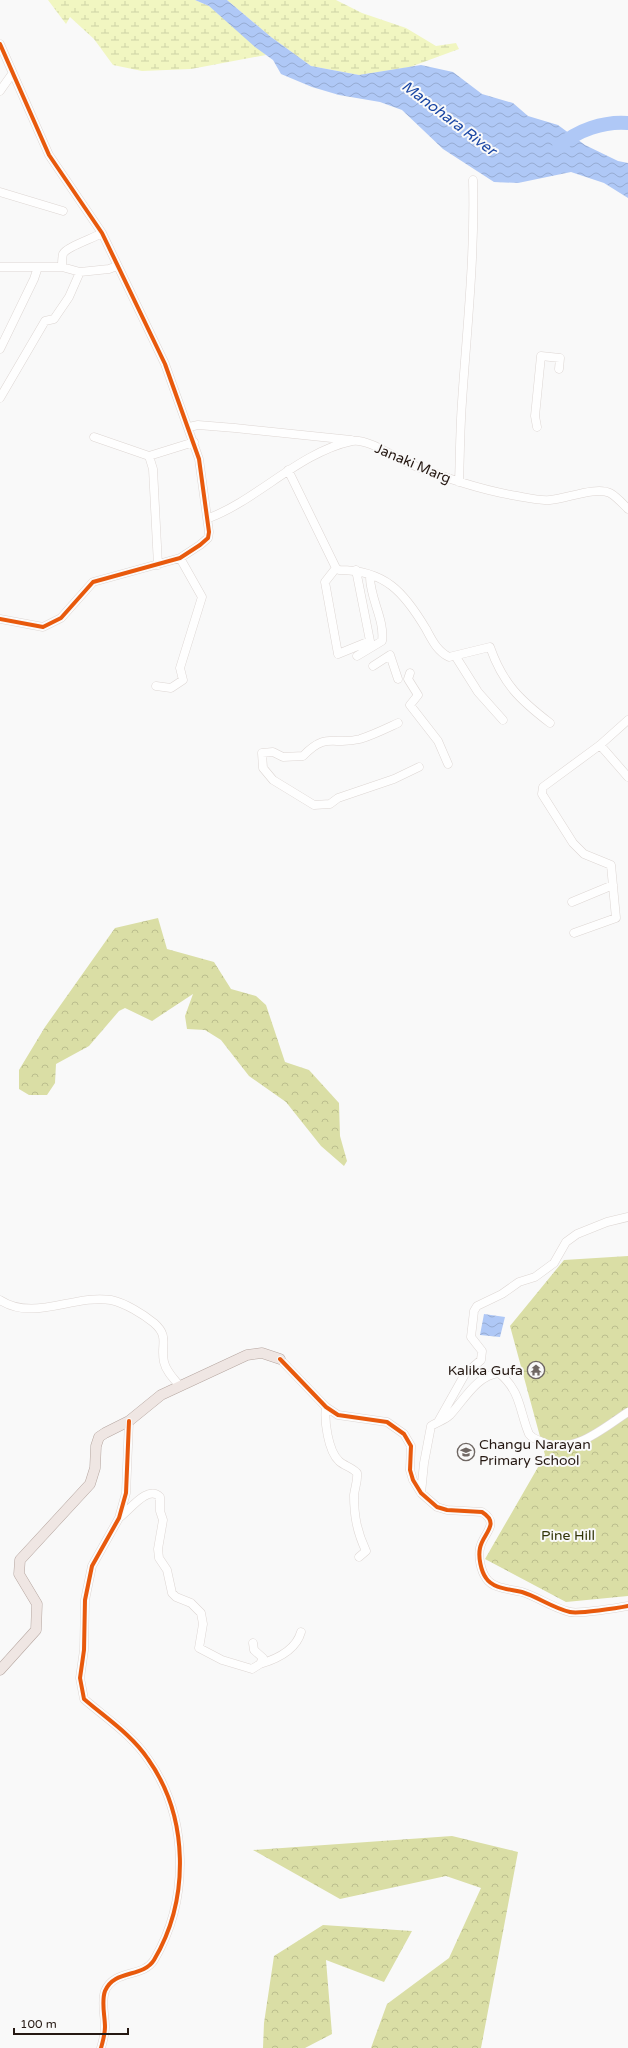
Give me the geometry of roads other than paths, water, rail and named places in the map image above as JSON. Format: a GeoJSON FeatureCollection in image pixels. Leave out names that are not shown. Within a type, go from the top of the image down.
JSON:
{"type":"FeatureCollection","features":[{"type":"Feature","properties":{"kind":"main road"},"geometry":{"type":"LineString","coordinates":[[0,1670],[36,1630],[37,1604],[19,1574],[20,1560],[90,1484],[96,1468],[96,1446],[99,1437],[129,1421],[161,1394],[247,1355],[262,1354],[280,1359]]}},
{"type":"Feature","properties":{"kind":"street"},"geometry":{"type":"LineString","coordinates":[[0,44],[49,155],[102,233],[165,364],[189,427],[199,459],[209,532],[208,538],[180,558],[93,582],[61,618],[43,627],[0,619]]}},
{"type":"Feature","properties":{"kind":"street"},"geometry":{"type":"LineString","coordinates":[[0,91],[12,74]]}},
{"type":"Feature","properties":{"kind":"street"},"geometry":{"type":"LineString","coordinates":[[459,482],[462,404],[470,317],[474,233],[473,180]]}},
{"type":"Feature","properties":{"kind":"street"},"geometry":{"type":"LineString","coordinates":[[0,192],[63,211]]}},
{"type":"Feature","properties":{"kind":"street"},"geometry":{"type":"LineString","coordinates":[[62,267],[63,254],[68,248],[92,239],[102,233]]}},
{"type":"Feature","properties":{"kind":"street"},"geometry":{"type":"LineString","coordinates":[[0,267],[62,267],[80,272],[109,270],[117,266]]}},
{"type":"Feature","properties":{"kind":"street"},"geometry":{"type":"LineString","coordinates":[[0,349],[34,280],[38,267]]}},
{"type":"Feature","properties":{"kind":"street"},"geometry":{"type":"LineString","coordinates":[[0,398],[45,322],[54,319],[70,297],[80,272]]}},
{"type":"Feature","properties":{"kind":"street"},"geometry":{"type":"LineString","coordinates":[[537,427],[535,416],[542,356],[560,358],[559,369]]}},
{"type":"Feature","properties":{"kind":"street","name":"Janaki Marg"},"geometry":{"type":"LineString","coordinates":[[189,427],[198,425],[235,428],[364,442],[409,464],[459,482],[481,488],[531,499],[550,500],[575,494],[600,492],[609,493],[628,509]]}},
{"type":"Feature","properties":{"kind":"street"},"geometry":{"type":"LineString","coordinates":[[94,437],[149,456],[194,442]]}},
{"type":"Feature","properties":{"kind":"street"},"geometry":{"type":"LineString","coordinates":[[208,518],[288,470],[327,450],[354,441]]}},
{"type":"Feature","properties":{"kind":"street"},"geometry":{"type":"LineString","coordinates":[[149,456],[152,469],[158,565]]}},
{"type":"Feature","properties":{"kind":"street"},"geometry":{"type":"LineString","coordinates":[[288,470],[336,568],[339,570],[356,570],[387,581],[410,603],[438,649],[449,657],[490,647],[499,671],[512,690],[550,723]]}},
{"type":"Feature","properties":{"kind":"street"},"geometry":{"type":"LineString","coordinates":[[156,686],[171,688],[183,680],[180,668],[202,597],[180,558]]}},
{"type":"Feature","properties":{"kind":"street"},"geometry":{"type":"LineString","coordinates":[[336,568],[325,582],[338,654],[370,641],[356,570]]}},
{"type":"Feature","properties":{"kind":"street"},"geometry":{"type":"LineString","coordinates":[[357,656],[382,642],[380,622],[370,586],[370,575]]}},
{"type":"Feature","properties":{"kind":"street"},"geometry":{"type":"LineString","coordinates":[[372,666],[390,655],[398,679]]}},
{"type":"Feature","properties":{"kind":"street"},"geometry":{"type":"LineString","coordinates":[[456,656],[478,692],[503,720]]}},
{"type":"Feature","properties":{"kind":"street"},"geometry":{"type":"LineString","coordinates":[[410,673],[408,679],[418,695],[410,705],[412,710],[418,715],[438,741],[448,764]]}},
{"type":"Feature","properties":{"kind":"street"},"geometry":{"type":"LineString","coordinates":[[574,933],[616,918],[611,865],[584,854],[573,843],[542,794],[543,787],[600,745],[628,720]]}},
{"type":"Feature","properties":{"kind":"street"},"geometry":{"type":"LineString","coordinates":[[398,723],[358,740],[326,740],[312,746],[303,756],[283,757],[273,752],[262,753],[261,761],[264,768],[273,780],[314,805],[330,804],[338,798],[394,778],[419,767]]}},
{"type":"Feature","properties":{"kind":"street"},"geometry":{"type":"LineString","coordinates":[[600,745],[628,777]]}},
{"type":"Feature","properties":{"kind":"street"},"geometry":{"type":"LineString","coordinates":[[572,902],[613,884]]}},
{"type":"Feature","properties":{"kind":"street"},"geometry":{"type":"LineString","coordinates":[[438,1422],[465,1374],[481,1360],[482,1351],[471,1337],[474,1311],[477,1306],[502,1294],[519,1282],[535,1277],[554,1264],[566,1242],[577,1234],[607,1222],[628,1217]]}},
{"type":"Feature","properties":{"kind":"street"},"geometry":{"type":"LineString","coordinates":[[0,1300],[6,1304],[22,1308],[35,1309],[90,1300],[112,1300],[124,1305],[153,1322],[163,1333],[165,1340],[164,1361],[171,1375],[179,1385]]}},
{"type":"Feature","properties":{"kind":"street"},"geometry":{"type":"LineString","coordinates":[[280,1359],[326,1407],[338,1415],[387,1422],[404,1434],[411,1446],[410,1470],[412,1480],[421,1493],[437,1507],[447,1510],[482,1512],[486,1515],[491,1522],[491,1527],[480,1548],[481,1567],[486,1578],[494,1585],[523,1593],[571,1612],[628,1606]]}},
{"type":"Feature","properties":{"kind":"street"},"geometry":{"type":"LineString","coordinates":[[421,1493],[424,1463],[431,1426],[449,1416],[472,1388],[491,1374],[499,1373],[510,1382],[518,1396],[524,1423],[532,1438],[549,1445],[563,1446],[584,1440],[628,1412]]}},
{"type":"Feature","properties":{"kind":"street"},"geometry":{"type":"LineString","coordinates":[[326,1407],[326,1424],[332,1450],[339,1460],[357,1473],[354,1517],[357,1532],[366,1551],[359,1557]]}},
{"type":"Feature","properties":{"kind":"street"},"geometry":{"type":"LineString","coordinates":[[120,1518],[126,1493],[129,1421]]}},
{"type":"Feature","properties":{"kind":"street"},"geometry":{"type":"LineString","coordinates":[[102,2048],[105,1991],[122,1975],[146,1969],[153,1962],[168,1933],[176,1901],[179,1874],[179,1839],[172,1808],[162,1780],[148,1758],[132,1739],[84,1699],[80,1678],[84,1650],[85,1600],[92,1566],[120,1518],[139,1499],[153,1493],[158,1494],[160,1497],[160,1510],[163,1520],[158,1549],[159,1558],[167,1570],[172,1593],[176,1597],[191,1603],[201,1613],[203,1624],[199,1648],[222,1660],[252,1669],[260,1664],[276,1660],[299,1638],[301,1632]]}},
{"type":"Feature","properties":{"kind":"street"},"geometry":{"type":"LineString","coordinates":[[253,1643],[254,1650],[263,1658],[260,1664]]}},
{"type":"Feature","properties":{"kind":"water"},"geometry":{"type":"Polygon","coordinates":[[[195,0],[227,0],[271,37],[311,66],[359,75],[421,65],[453,72],[482,94],[513,103],[528,116],[558,125],[585,145],[618,161],[628,163],[628,198],[604,183],[571,172],[518,183],[494,182],[443,149],[402,110],[380,102],[339,95],[312,87],[281,74],[273,60],[255,47],[209,6],[195,0]]]}},
{"type":"Feature","properties":{"kind":"water"},"geometry":{"type":"Polygon","coordinates":[[[484,1314],[505,1317],[500,1337],[480,1335],[484,1314]]]}},
{"type":"Feature","properties":{"kind":"waterway","name":"Manohara River"},"geometry":{"type":"LineString","coordinates":[[559,147],[582,131],[601,125],[628,123]]}},
{"type":"Feature","properties":{"kind":"place","name":"Kalika Gufa"},"geometry":{"type":"Point","coordinates":[536,1370]}},
{"type":"Feature","properties":{"kind":"place","name":"Changu Narayan Primary School"},"geometry":{"type":"Point","coordinates":[466,1452]}},
{"type":"Feature","properties":{"kind":"park label","name":"Pine Hill"},"geometry":{"type":"Point","coordinates":[568,1535]}}]}
